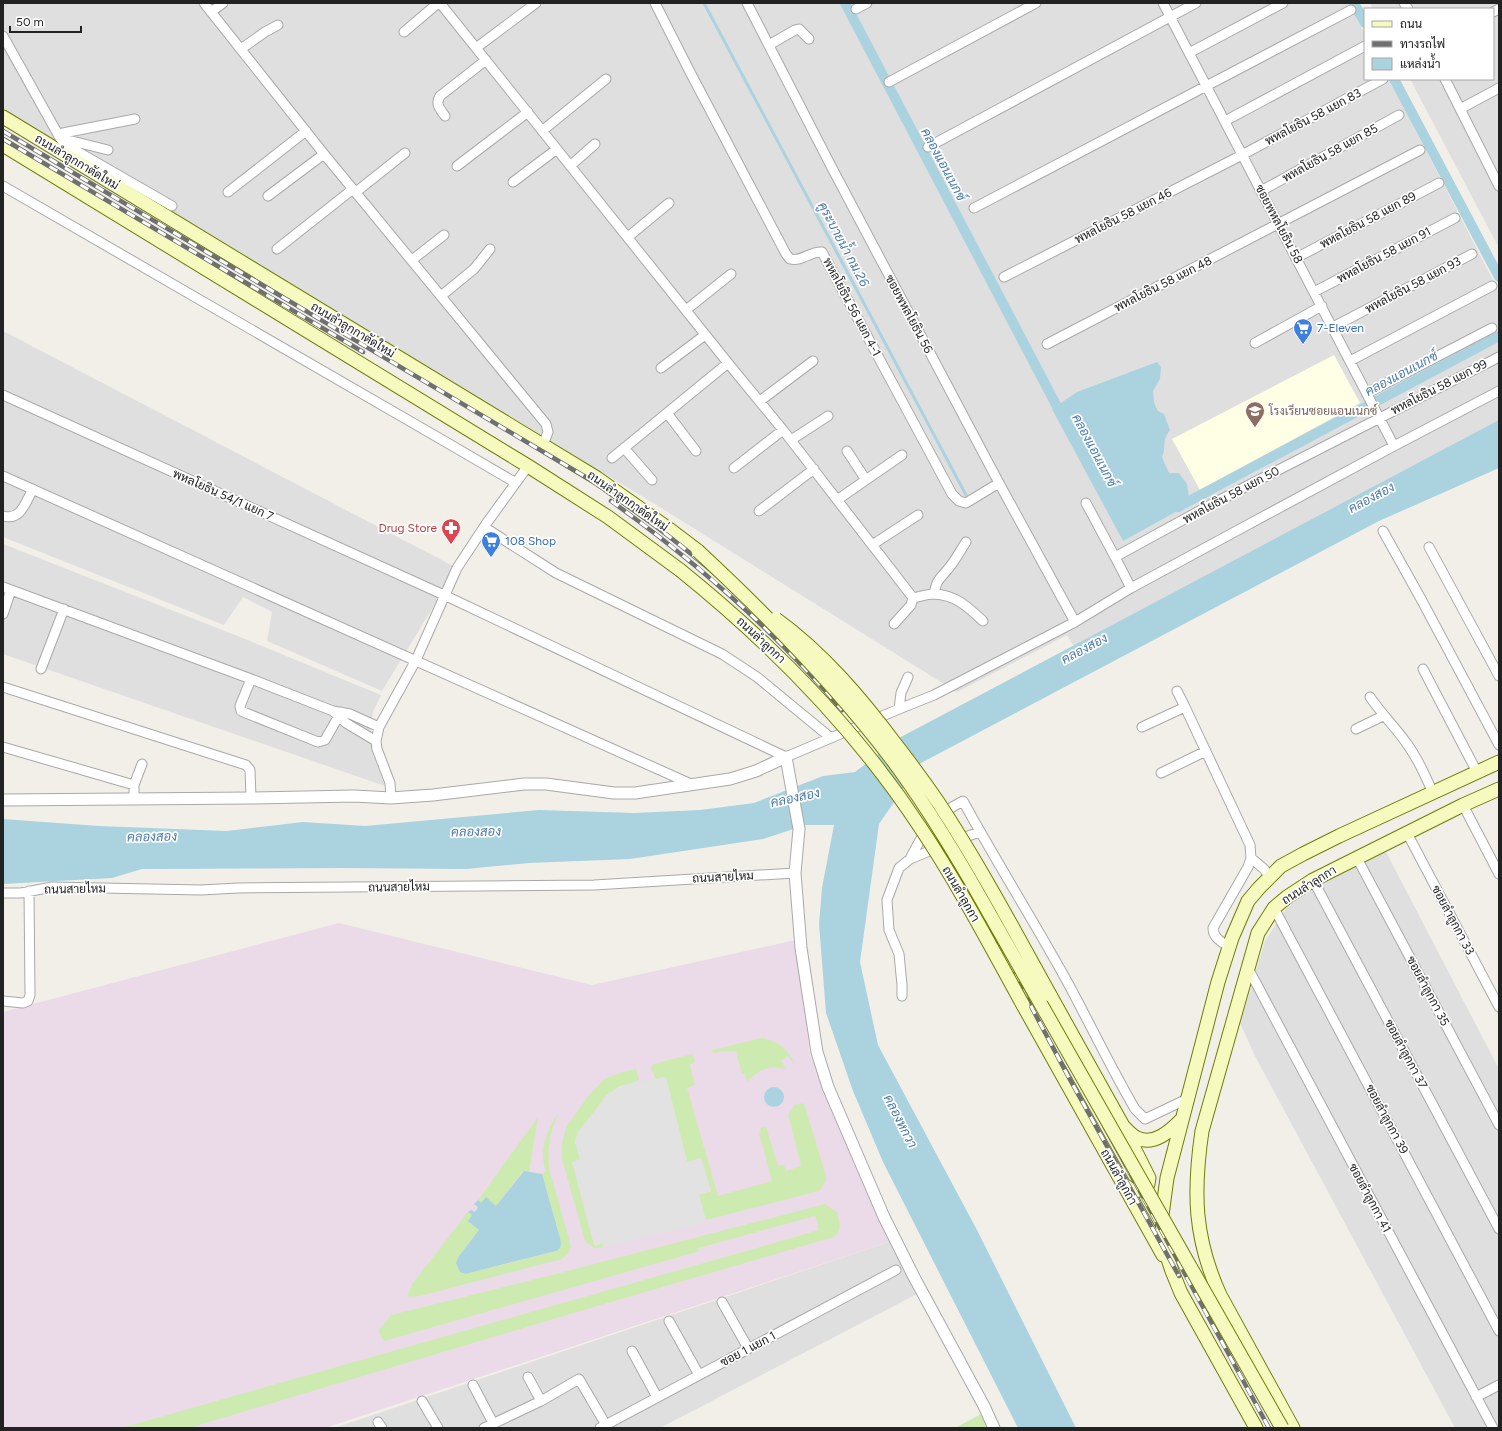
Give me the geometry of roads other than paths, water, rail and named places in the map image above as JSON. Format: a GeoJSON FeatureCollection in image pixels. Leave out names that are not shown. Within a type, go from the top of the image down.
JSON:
{"type":"FeatureCollection","features":[{"type":"Feature","properties":{"kind":"main road","name":"ถนนลำลูกกาตัดใหม่"},"geometry":{"type":"LineString","coordinates":[[3,117],[543,445],[620,494],[698,552]]}},
{"type":"Feature","properties":{"kind":"main road","name":"ถนนลำลูกกาตัดใหม่"},"geometry":{"type":"LineString","coordinates":[[3,145],[528,466],[608,517],[680,570]]}},
{"type":"Feature","properties":{"kind":"main road","name":"ถนนลำลูกกา"},"geometry":{"type":"LineString","coordinates":[[698,552],[754,603],[822,677],[873,735],[908,782],[952,848],[1282,1428]]}},
{"type":"Feature","properties":{"kind":"main road","name":"ถนนลำลูกกา"},"geometry":{"type":"LineString","coordinates":[[680,570],[742,622],[784,661],[818,697],[877,767],[908,810],[944,864],[1172,1271]]}},
{"type":"Feature","properties":{"kind":"main road"},"geometry":{"type":"LineString","coordinates":[[754,603],[803,640],[862,701],[937,801],[980,871],[1123,1126],[1150,1178],[1148,1184],[1140,1190],[1132,1191],[1123,1184]]}},
{"type":"Feature","properties":{"kind":"main road","name":"ถนนลำลูกกา"},"geometry":{"type":"LineString","coordinates":[[1256,1428],[1181,1293],[1165,1250],[1162,1214],[1167,1178],[1181,1120],[1218,982],[1229,947],[1248,901],[1281,866],[1339,836],[1499,762]]}},
{"type":"Feature","properties":{"kind":"main road","name":"ถนนลำลูกกา"},"geometry":{"type":"LineString","coordinates":[[1293,1428],[1220,1295],[1210,1273],[1199,1232],[1197,1211],[1198,1161],[1202,1131],[1258,934],[1274,908],[1287,897],[1313,880],[1462,805],[1499,789]]}},
{"type":"Feature","properties":{"kind":"main road"},"geometry":{"type":"LineString","coordinates":[[1123,1126],[1138,1139],[1155,1139],[1171,1131],[1181,1120]]}},
{"type":"Feature","properties":{"kind":"street"},"geometry":{"type":"LineString","coordinates":[[204,3],[324,154],[546,424],[548,432],[543,445]]}},
{"type":"Feature","properties":{"kind":"street"},"geometry":{"type":"LineString","coordinates":[[211,12],[223,3]]}},
{"type":"Feature","properties":{"kind":"street"},"geometry":{"type":"LineString","coordinates":[[404,32],[439,3],[528,112],[705,335],[760,401],[913,598]]}},
{"type":"Feature","properties":{"kind":"street"},"geometry":{"type":"LineString","coordinates":[[476,48],[536,3]]}},
{"type":"Feature","properties":{"kind":"street","name":"พหลโยธิน 56 แยก 4-1"},"geometry":{"type":"LineString","coordinates":[[655,3],[786,254],[790,259],[796,261],[816,251],[822,252],[952,494],[959,501],[966,503],[999,483]]}},
{"type":"Feature","properties":{"kind":"street","name":"ซอยพหลโยธิน 56"},"geometry":{"type":"LineString","coordinates":[[747,3],[831,166],[1074,622]]}},
{"type":"Feature","properties":{"kind":"street"},"geometry":{"type":"LineString","coordinates":[[856,9],[867,3]]}},
{"type":"Feature","properties":{"kind":"street"},"geometry":{"type":"LineString","coordinates":[[890,82],[1036,3]]}},
{"type":"Feature","properties":{"kind":"street","name":"ซอยพหลโยธิน 58"},"geometry":{"type":"LineString","coordinates":[[1163,3],[1394,446]]}},
{"type":"Feature","properties":{"kind":"street"},"geometry":{"type":"LineString","coordinates":[[928,147],[1196,3]]}},
{"type":"Feature","properties":{"kind":"street"},"geometry":{"type":"LineString","coordinates":[[1189,53],[1283,3]]}},
{"type":"Feature","properties":{"kind":"street"},"geometry":{"type":"LineString","coordinates":[[974,208],[1351,10]]}},
{"type":"Feature","properties":{"kind":"street"},"geometry":{"type":"LineString","coordinates":[[241,50],[265,32],[278,25]]}},
{"type":"Feature","properties":{"kind":"street"},"geometry":{"type":"LineString","coordinates":[[769,44],[799,29],[809,39]]}},
{"type":"Feature","properties":{"kind":"street"},"geometry":{"type":"LineString","coordinates":[[3,36],[7,51],[59,136],[69,148],[172,206]]}},
{"type":"Feature","properties":{"kind":"street"},"geometry":{"type":"LineString","coordinates":[[1225,121],[1364,47]]}},
{"type":"Feature","properties":{"kind":"street"},"geometry":{"type":"LineString","coordinates":[[445,116],[437,104],[437,100],[440,96],[486,60]]}},
{"type":"Feature","properties":{"kind":"street"},"geometry":{"type":"LineString","coordinates":[[542,131],[606,79]]}},
{"type":"Feature","properties":{"kind":"street","name":"พหลโยธิน 58 แยก 83"},"geometry":{"type":"LineString","coordinates":[[1242,155],[1381,80]]}},
{"type":"Feature","properties":{"kind":"street"},"geometry":{"type":"LineString","coordinates":[[1446,80],[1460,109],[1495,168],[1499,186]]}},
{"type":"Feature","properties":{"kind":"street"},"geometry":{"type":"LineString","coordinates":[[1460,109],[1499,88]]}},
{"type":"Feature","properties":{"kind":"street"},"geometry":{"type":"LineString","coordinates":[[457,166],[528,112]]}},
{"type":"Feature","properties":{"kind":"street","name":"พหลโยธิน 58 แยก 85"},"geometry":{"type":"LineString","coordinates":[[1261,191],[1399,115]]}},
{"type":"Feature","properties":{"kind":"street"},"geometry":{"type":"LineString","coordinates":[[59,136],[136,120]]}},
{"type":"Feature","properties":{"kind":"street"},"geometry":{"type":"LineString","coordinates":[[228,192],[306,131]]}},
{"type":"Feature","properties":{"kind":"street"},"geometry":{"type":"LineString","coordinates":[[59,136],[108,150]]}},
{"type":"Feature","properties":{"kind":"street"},"geometry":{"type":"LineString","coordinates":[[570,166],[595,144]]}},
{"type":"Feature","properties":{"kind":"street"},"geometry":{"type":"LineString","coordinates":[[513,182],[556,149]]}},
{"type":"Feature","properties":{"kind":"street","name":"พหลโยธิน 58 แยก 48"},"geometry":{"type":"LineString","coordinates":[[1048,344],[1279,225],[1420,150]]}},
{"type":"Feature","properties":{"kind":"street"},"geometry":{"type":"LineString","coordinates":[[277,250],[405,153]]}},
{"type":"Feature","properties":{"kind":"street"},"geometry":{"type":"LineString","coordinates":[[268,196],[324,154]]}},
{"type":"Feature","properties":{"kind":"street","name":"พหลโยธิน 58 แยก 46"},"geometry":{"type":"LineString","coordinates":[[1004,277],[1242,155]]}},
{"type":"Feature","properties":{"kind":"street","name":"พหลโยธิน 58 แยก 89"},"geometry":{"type":"LineString","coordinates":[[1296,258],[1439,183]]}},
{"type":"Feature","properties":{"kind":"street"},"geometry":{"type":"LineString","coordinates":[[3,186],[516,483]]}},
{"type":"Feature","properties":{"kind":"street"},"geometry":{"type":"LineString","coordinates":[[628,237],[669,203]]}},
{"type":"Feature","properties":{"kind":"street","name":"พหลโยธิน 58 แยก 91"},"geometry":{"type":"LineString","coordinates":[[1314,292],[1455,218]]}},
{"type":"Feature","properties":{"kind":"street"},"geometry":{"type":"LineString","coordinates":[[412,260],[444,236]]}},
{"type":"Feature","properties":{"kind":"street"},"geometry":{"type":"LineString","coordinates":[[441,296],[474,269],[490,249]]}},
{"type":"Feature","properties":{"kind":"street","name":"พหลโยธิน 58 แยก 93"},"geometry":{"type":"LineString","coordinates":[[1332,327],[1472,254]]}},
{"type":"Feature","properties":{"kind":"street"},"geometry":{"type":"LineString","coordinates":[[686,310],[731,274]]}},
{"type":"Feature","properties":{"kind":"street"},"geometry":{"type":"LineString","coordinates":[[1350,361],[1492,286]]}},
{"type":"Feature","properties":{"kind":"street"},"geometry":{"type":"LineString","coordinates":[[1255,343],[1322,306]]}},
{"type":"Feature","properties":{"kind":"street"},"geometry":{"type":"LineString","coordinates":[[1368,396],[1492,328]]}},
{"type":"Feature","properties":{"kind":"street"},"geometry":{"type":"LineString","coordinates":[[661,368],[705,335]]}},
{"type":"Feature","properties":{"kind":"street","name":"พหลโยธิน 58 แยก 99"},"geometry":{"type":"LineString","coordinates":[[1380,418],[1499,357]]}},
{"type":"Feature","properties":{"kind":"street"},"geometry":{"type":"LineString","coordinates":[[760,401],[813,361]]}},
{"type":"Feature","properties":{"kind":"street"},"geometry":{"type":"LineString","coordinates":[[612,458],[728,363]]}},
{"type":"Feature","properties":{"kind":"street"},"geometry":{"type":"LineString","coordinates":[[3,800],[354,796],[391,798],[434,795],[524,784],[546,784],[614,793],[635,793],[730,779],[756,771],[899,709],[934,696],[1074,622],[1132,588],[1394,446],[1499,391]]}},
{"type":"Feature","properties":{"kind":"street","name":"พหลโยธิน 54/1 แยก 7"},"geometry":{"type":"LineString","coordinates":[[3,395],[444,595],[786,757]]}},
{"type":"Feature","properties":{"kind":"street"},"geometry":{"type":"LineString","coordinates":[[667,413],[696,451]]}},
{"type":"Feature","properties":{"kind":"street"},"geometry":{"type":"LineString","coordinates":[[791,440],[828,416]]}},
{"type":"Feature","properties":{"kind":"street","name":"พหลโยธิน 58 แยก 50"},"geometry":{"type":"LineString","coordinates":[[1115,557],[1212,504],[1380,418]]}},
{"type":"Feature","properties":{"kind":"street"},"geometry":{"type":"LineString","coordinates":[[734,468],[783,430]]}},
{"type":"Feature","properties":{"kind":"street"},"geometry":{"type":"LineString","coordinates":[[624,448],[652,480]]}},
{"type":"Feature","properties":{"kind":"street"},"geometry":{"type":"LineString","coordinates":[[847,451],[866,480]]}},
{"type":"Feature","properties":{"kind":"street"},"geometry":{"type":"LineString","coordinates":[[837,500],[902,455]]}},
{"type":"Feature","properties":{"kind":"street"},"geometry":{"type":"LineString","coordinates":[[391,798],[390,783],[377,749],[376,741],[379,727],[416,660],[457,568],[484,527],[528,466]]}},
{"type":"Feature","properties":{"kind":"street"},"geometry":{"type":"LineString","coordinates":[[759,511],[814,469]]}},
{"type":"Feature","properties":{"kind":"street"},"geometry":{"type":"LineString","coordinates":[[3,476],[691,784]]}},
{"type":"Feature","properties":{"kind":"street"},"geometry":{"type":"LineString","coordinates":[[3,516],[12,517],[19,513],[33,490]]}},
{"type":"Feature","properties":{"kind":"street"},"geometry":{"type":"LineString","coordinates":[[1086,503],[1132,588]]}},
{"type":"Feature","properties":{"kind":"street"},"geometry":{"type":"LineString","coordinates":[[872,545],[918,515]]}},
{"type":"Feature","properties":{"kind":"street"},"geometry":{"type":"LineString","coordinates":[[484,527],[556,573],[722,654],[757,677],[831,738]]}},
{"type":"Feature","properties":{"kind":"street"},"geometry":{"type":"LineString","coordinates":[[1383,531],[1499,745]]}},
{"type":"Feature","properties":{"kind":"street"},"geometry":{"type":"LineString","coordinates":[[934,594],[936,583],[948,570],[966,542]]}},
{"type":"Feature","properties":{"kind":"street"},"geometry":{"type":"LineString","coordinates":[[1429,547],[1499,676]]}},
{"type":"Feature","properties":{"kind":"street"},"geometry":{"type":"LineString","coordinates":[[3,614],[7,589],[251,678],[338,713],[350,714],[379,727]]}},
{"type":"Feature","properties":{"kind":"street"},"geometry":{"type":"LineString","coordinates":[[913,598],[934,594],[950,597],[963,603],[983,621]]}},
{"type":"Feature","properties":{"kind":"street"},"geometry":{"type":"LineString","coordinates":[[894,624],[911,605],[913,598]]}},
{"type":"Feature","properties":{"kind":"street"},"geometry":{"type":"LineString","coordinates":[[41,669],[64,609]]}},
{"type":"Feature","properties":{"kind":"street"},"geometry":{"type":"LineString","coordinates":[[1423,669],[1477,772]]}},
{"type":"Feature","properties":{"kind":"street"},"geometry":{"type":"LineString","coordinates":[[899,709],[901,693],[908,677]]}},
{"type":"Feature","properties":{"kind":"street"},"geometry":{"type":"LineString","coordinates":[[251,678],[240,706],[243,713],[318,742],[325,740],[338,713]]}},
{"type":"Feature","properties":{"kind":"street"},"geometry":{"type":"LineString","coordinates":[[3,687],[246,765],[250,770],[251,798]]}},
{"type":"Feature","properties":{"kind":"street"},"geometry":{"type":"LineString","coordinates":[[1178,691],[1250,845],[1251,858],[1248,867],[1213,928],[1213,933],[1216,938],[1229,947]]}},
{"type":"Feature","properties":{"kind":"street"},"geometry":{"type":"LineString","coordinates":[[1370,697],[1383,716],[1413,753],[1433,793]]}},
{"type":"Feature","properties":{"kind":"street"},"geometry":{"type":"LineString","coordinates":[[1142,727],[1185,707]]}},
{"type":"Feature","properties":{"kind":"street"},"geometry":{"type":"LineString","coordinates":[[338,713],[346,723],[376,741]]}},
{"type":"Feature","properties":{"kind":"street"},"geometry":{"type":"LineString","coordinates":[[1356,729],[1383,716]]}},
{"type":"Feature","properties":{"kind":"street"},"geometry":{"type":"LineString","coordinates":[[3,747],[134,785]]}},
{"type":"Feature","properties":{"kind":"street"},"geometry":{"type":"LineString","coordinates":[[1161,772],[1206,751]]}},
{"type":"Feature","properties":{"kind":"street"},"geometry":{"type":"LineString","coordinates":[[786,757],[799,829],[795,873],[802,958],[818,1052],[828,1087],[884,1217],[914,1277],[984,1406],[994,1428]]}},
{"type":"Feature","properties":{"kind":"street"},"geometry":{"type":"LineString","coordinates":[[134,799],[134,785],[142,764]]}},
{"type":"Feature","properties":{"kind":"street"},"geometry":{"type":"LineString","coordinates":[[910,859],[920,839],[936,818],[946,809],[963,801],[1069,984],[1135,1109],[1145,1119],[1187,1099]]}},
{"type":"Feature","properties":{"kind":"street"},"geometry":{"type":"LineString","coordinates":[[1462,805],[1499,874]]}},
{"type":"Feature","properties":{"kind":"street"},"geometry":{"type":"LineString","coordinates":[[902,996],[899,954],[889,930],[887,900],[898,868],[910,859],[980,832]]}},
{"type":"Feature","properties":{"kind":"street","name":"ซอยลำลูกกา 33"},"geometry":{"type":"LineString","coordinates":[[1407,833],[1499,1007]]}},
{"type":"Feature","properties":{"kind":"street"},"geometry":{"type":"LineString","coordinates":[[1251,858],[1264,869],[1270,877]]}},
{"type":"Feature","properties":{"kind":"street","name":"ซอยลำลูกกา 35"},"geometry":{"type":"LineString","coordinates":[[1357,858],[1499,1125]]}},
{"type":"Feature","properties":{"kind":"street","name":"ถนนสายไหม"},"geometry":{"type":"LineString","coordinates":[[3,893],[21,893],[52,887],[201,890],[238,888],[594,885],[795,873]]}},
{"type":"Feature","properties":{"kind":"street","name":"ซอยลำลูกกา 37"},"geometry":{"type":"LineString","coordinates":[[1313,880],[1499,1229]]}},
{"type":"Feature","properties":{"kind":"street"},"geometry":{"type":"LineString","coordinates":[[3,1001],[23,1003],[28,1001],[30,995],[29,891]]}},
{"type":"Feature","properties":{"kind":"street","name":"ซอยลำลูกกา 39"},"geometry":{"type":"LineString","coordinates":[[1274,908],[1499,1331]]}},
{"type":"Feature","properties":{"kind":"street","name":"ซอยลำลูกกา 41"},"geometry":{"type":"LineString","coordinates":[[1248,968],[1493,1428]]}},
{"type":"Feature","properties":{"kind":"street","name":"ซอย 1 แยก 1"},"geometry":{"type":"LineString","coordinates":[[603,1427],[896,1270]]}},
{"type":"Feature","properties":{"kind":"street"},"geometry":{"type":"LineString","coordinates":[[722,1302],[748,1348]]}},
{"type":"Feature","properties":{"kind":"street"},"geometry":{"type":"LineString","coordinates":[[669,1321],[699,1375]]}},
{"type":"Feature","properties":{"kind":"street"},"geometry":{"type":"LineString","coordinates":[[632,1351],[657,1397]]}},
{"type":"Feature","properties":{"kind":"street"},"geometry":{"type":"LineString","coordinates":[[528,1377],[541,1401]]}},
{"type":"Feature","properties":{"kind":"street"},"geometry":{"type":"LineString","coordinates":[[484,1428],[541,1401],[579,1379],[603,1427]]}},
{"type":"Feature","properties":{"kind":"street"},"geometry":{"type":"LineString","coordinates":[[473,1385],[494,1423]]}},
{"type":"Feature","properties":{"kind":"street"},"geometry":{"type":"LineString","coordinates":[[1476,1397],[1499,1385]]}},
{"type":"Feature","properties":{"kind":"street"},"geometry":{"type":"LineString","coordinates":[[422,1401],[438,1428]]}},
{"type":"Feature","properties":{"kind":"water"},"geometry":{"type":"Polygon","coordinates":[[[1157,362],[1161,367],[1160,379],[1153,391],[1154,403],[1158,411],[1164,414],[1170,430],[1166,437],[1162,457],[1169,473],[1179,473],[1187,484],[1190,504],[1123,541],[1052,409],[1077,392],[1157,362]]]}},
{"type":"Feature","properties":{"kind":"water"},"geometry":{"type":"Polygon","coordinates":[[[1499,420],[1499,468],[1379,521],[921,763],[879,824],[860,962],[878,1045],[977,1230],[1076,1428],[1018,1428],[883,1162],[853,1091],[826,1013],[819,924],[822,888],[834,825],[806,825],[763,839],[630,859],[529,863],[466,869],[142,869],[112,878],[3,884],[3,819],[99,826],[227,831],[303,822],[365,826],[539,810],[634,813],[700,810],[754,803],[823,776],[855,772],[899,738],[1499,420]]]}},
{"type":"Feature","properties":{"kind":"water"},"geometry":{"type":"Polygon","coordinates":[[[774,1087],[781,1090],[784,1097],[781,1104],[774,1107],[767,1104],[764,1097],[767,1090],[774,1087]]]}},
{"type":"Feature","properties":{"kind":"water"},"geometry":{"type":"Polygon","coordinates":[[[524,1171],[542,1174],[560,1238],[560,1248],[556,1251],[465,1274],[460,1272],[456,1263],[459,1256],[479,1230],[468,1221],[472,1215],[468,1212],[471,1210],[475,1212],[478,1207],[474,1204],[478,1200],[481,1203],[486,1197],[496,1206],[524,1171]]]}},
{"type":"Feature","properties":{"kind":"waterway","name":"คูระบายน้ำ กม.26"},"geometry":{"type":"LineString","coordinates":[[704,3],[966,495]]}},
{"type":"Feature","properties":{"kind":"waterway","name":"คลองแอนเนกซ์"},"geometry":{"type":"LineString","coordinates":[[845,3],[1062,416]]}},
{"type":"Feature","properties":{"kind":"waterway","name":"คลองแอนเนกซ์"},"geometry":{"type":"LineString","coordinates":[[1354,3],[1364,21]]}},
{"type":"Feature","properties":{"kind":"waterway","name":"คลองแอนเนกซ์"},"geometry":{"type":"LineString","coordinates":[[1395,80],[1499,277]]}},
{"type":"Feature","properties":{"kind":"waterway","name":"คลองแอนเนกซ์"},"geometry":{"type":"LineString","coordinates":[[1178,507],[1499,336]]}},
{"type":"Feature","properties":{"kind":"railway"},"geometry":{"type":"LineString","coordinates":[[3,131],[589,479],[665,533],[735,591],[769,622],[832,688],[862,724],[901,773],[935,823],[975,890],[1269,1428]]}},
{"type":"Feature","properties":{"kind":"railway"},"geometry":{"type":"LineString","coordinates":[[3,139],[363,352]]}},
{"type":"Feature","properties":{"kind":"railway"},"geometry":{"type":"LineString","coordinates":[[611,501],[674,548],[733,598],[789,652],[842,710]]}},
{"type":"Feature","properties":{"kind":"railway"},"geometry":{"type":"LineString","coordinates":[[1014,974],[1068,1076],[1179,1276]]}},
{"type":"Feature","properties":{"kind":"place","name":"7-Eleven"},"geometry":{"type":"Point","coordinates":[1303,345]}},
{"type":"Feature","properties":{"kind":"place","name":"โรงเรียนซอยแอนเนกซ์"},"geometry":{"type":"Point","coordinates":[1255,428]}},
{"type":"Feature","properties":{"kind":"place","name":"Drug Store"},"geometry":{"type":"Point","coordinates":[451,545]}},
{"type":"Feature","properties":{"kind":"place","name":"108 Shop"},"geometry":{"type":"Point","coordinates":[491,558]}},
{"type":"Feature","properties":{"kind":"water label","name":"คลองสอง"},"geometry":{"type":"Point","coordinates":[1371,497]}},
{"type":"Feature","properties":{"kind":"water label","name":"คลองสอง"},"geometry":{"type":"Point","coordinates":[1084,648]}},
{"type":"Feature","properties":{"kind":"water label","name":"คลองสอง"},"geometry":{"type":"Point","coordinates":[795,797]}},
{"type":"Feature","properties":{"kind":"water label","name":"คลองสอง"},"geometry":{"type":"Point","coordinates":[476,831]}},
{"type":"Feature","properties":{"kind":"water label","name":"คลองสอง"},"geometry":{"type":"Point","coordinates":[152,836]}},
{"type":"Feature","properties":{"kind":"water label","name":"คลองหกวา"},"geometry":{"type":"Point","coordinates":[901,1121]}}]}
